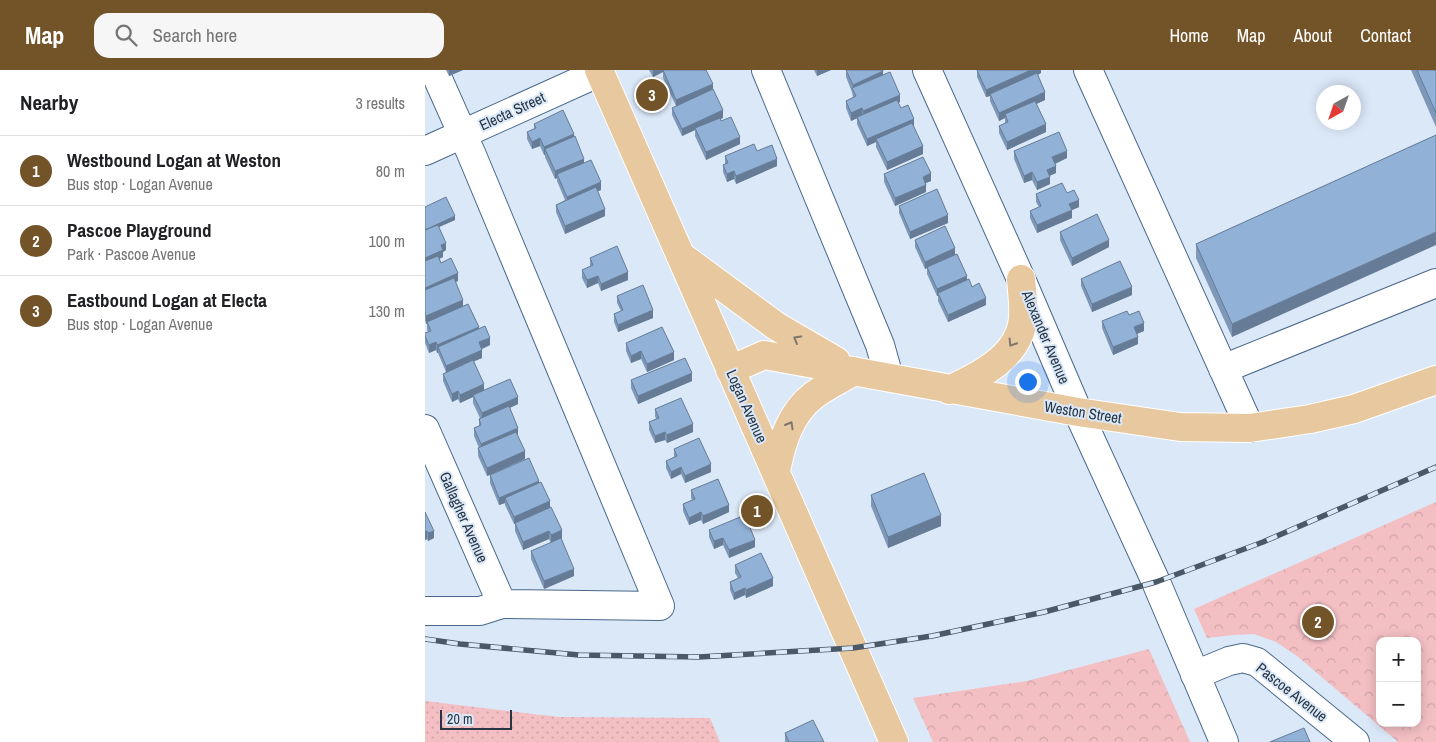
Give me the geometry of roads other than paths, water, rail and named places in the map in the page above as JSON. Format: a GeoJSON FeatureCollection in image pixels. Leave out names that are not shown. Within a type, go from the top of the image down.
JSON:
{"type":"FeatureCollection","features":[{"type":"Feature","properties":{"kind":"main road","name":"Logan Avenue"},"geometry":{"type":"LineString","coordinates":[[600,71],[894,742]]}},
{"type":"Feature","properties":{"kind":"main road"},"geometry":{"type":"LineString","coordinates":[[681,255],[776,326],[855,371],[813,396],[802,407],[786,433],[780,448],[776,471]]}},
{"type":"Feature","properties":{"kind":"main road"},"geometry":{"type":"LineString","coordinates":[[949,390],[992,368],[1012,346],[1020,331],[1023,318],[1021,279]]}},
{"type":"Feature","properties":{"kind":"main road","name":"Weston Street"},"geometry":{"type":"LineString","coordinates":[[730,370],[764,355],[1078,412],[1180,427],[1250,428],[1310,419],[1354,409],[1436,380]]}},
{"type":"Feature","properties":{"kind":"street"},"geometry":{"type":"LineString","coordinates":[[425,612],[480,611],[502,604],[660,606],[463,134],[434,70]]}},
{"type":"Feature","properties":{"kind":"street"},"geometry":{"type":"LineString","coordinates":[[766,70],[880,344],[889,377]]}},
{"type":"Feature","properties":{"kind":"street","name":"Alexander Avenue"},"geometry":{"type":"LineString","coordinates":[[927,70],[1021,279],[1078,412],[1156,582],[1224,742]]}},
{"type":"Feature","properties":{"kind":"street"},"geometry":{"type":"LineString","coordinates":[[1088,70],[1250,428]]}},
{"type":"Feature","properties":{"kind":"street","name":"Electa Street"},"geometry":{"type":"LineString","coordinates":[[425,151],[600,71]]}},
{"type":"Feature","properties":{"kind":"street"},"geometry":{"type":"LineString","coordinates":[[1223,369],[1436,284]]}},
{"type":"Feature","properties":{"kind":"street","name":"Gallagher Avenue"},"geometry":{"type":"LineString","coordinates":[[425,430],[502,604]]}},
{"type":"Feature","properties":{"kind":"street","name":"Pascoe Avenue"},"geometry":{"type":"LineString","coordinates":[[1195,675],[1229,661],[1243,658],[1257,662],[1355,742]]}},
{"type":"Feature","properties":{"kind":"railway"},"geometry":{"type":"LineString","coordinates":[[425,639],[579,655],[699,657],[853,648],[932,636],[1044,612],[1156,582],[1263,542],[1436,467]]}},
{"type":"Feature","properties":{"kind":"place","name":"Eastbound Logan at Electa"},"geometry":{"type":"Point","coordinates":[652,95]}},
{"type":"Feature","properties":{"kind":"place","name":"Westbound Logan at Weston"},"geometry":{"type":"Point","coordinates":[757,511]}},
{"type":"Feature","properties":{"kind":"place","name":"Pascoe Playground"},"geometry":{"type":"Point","coordinates":[1318,622]}}]}
